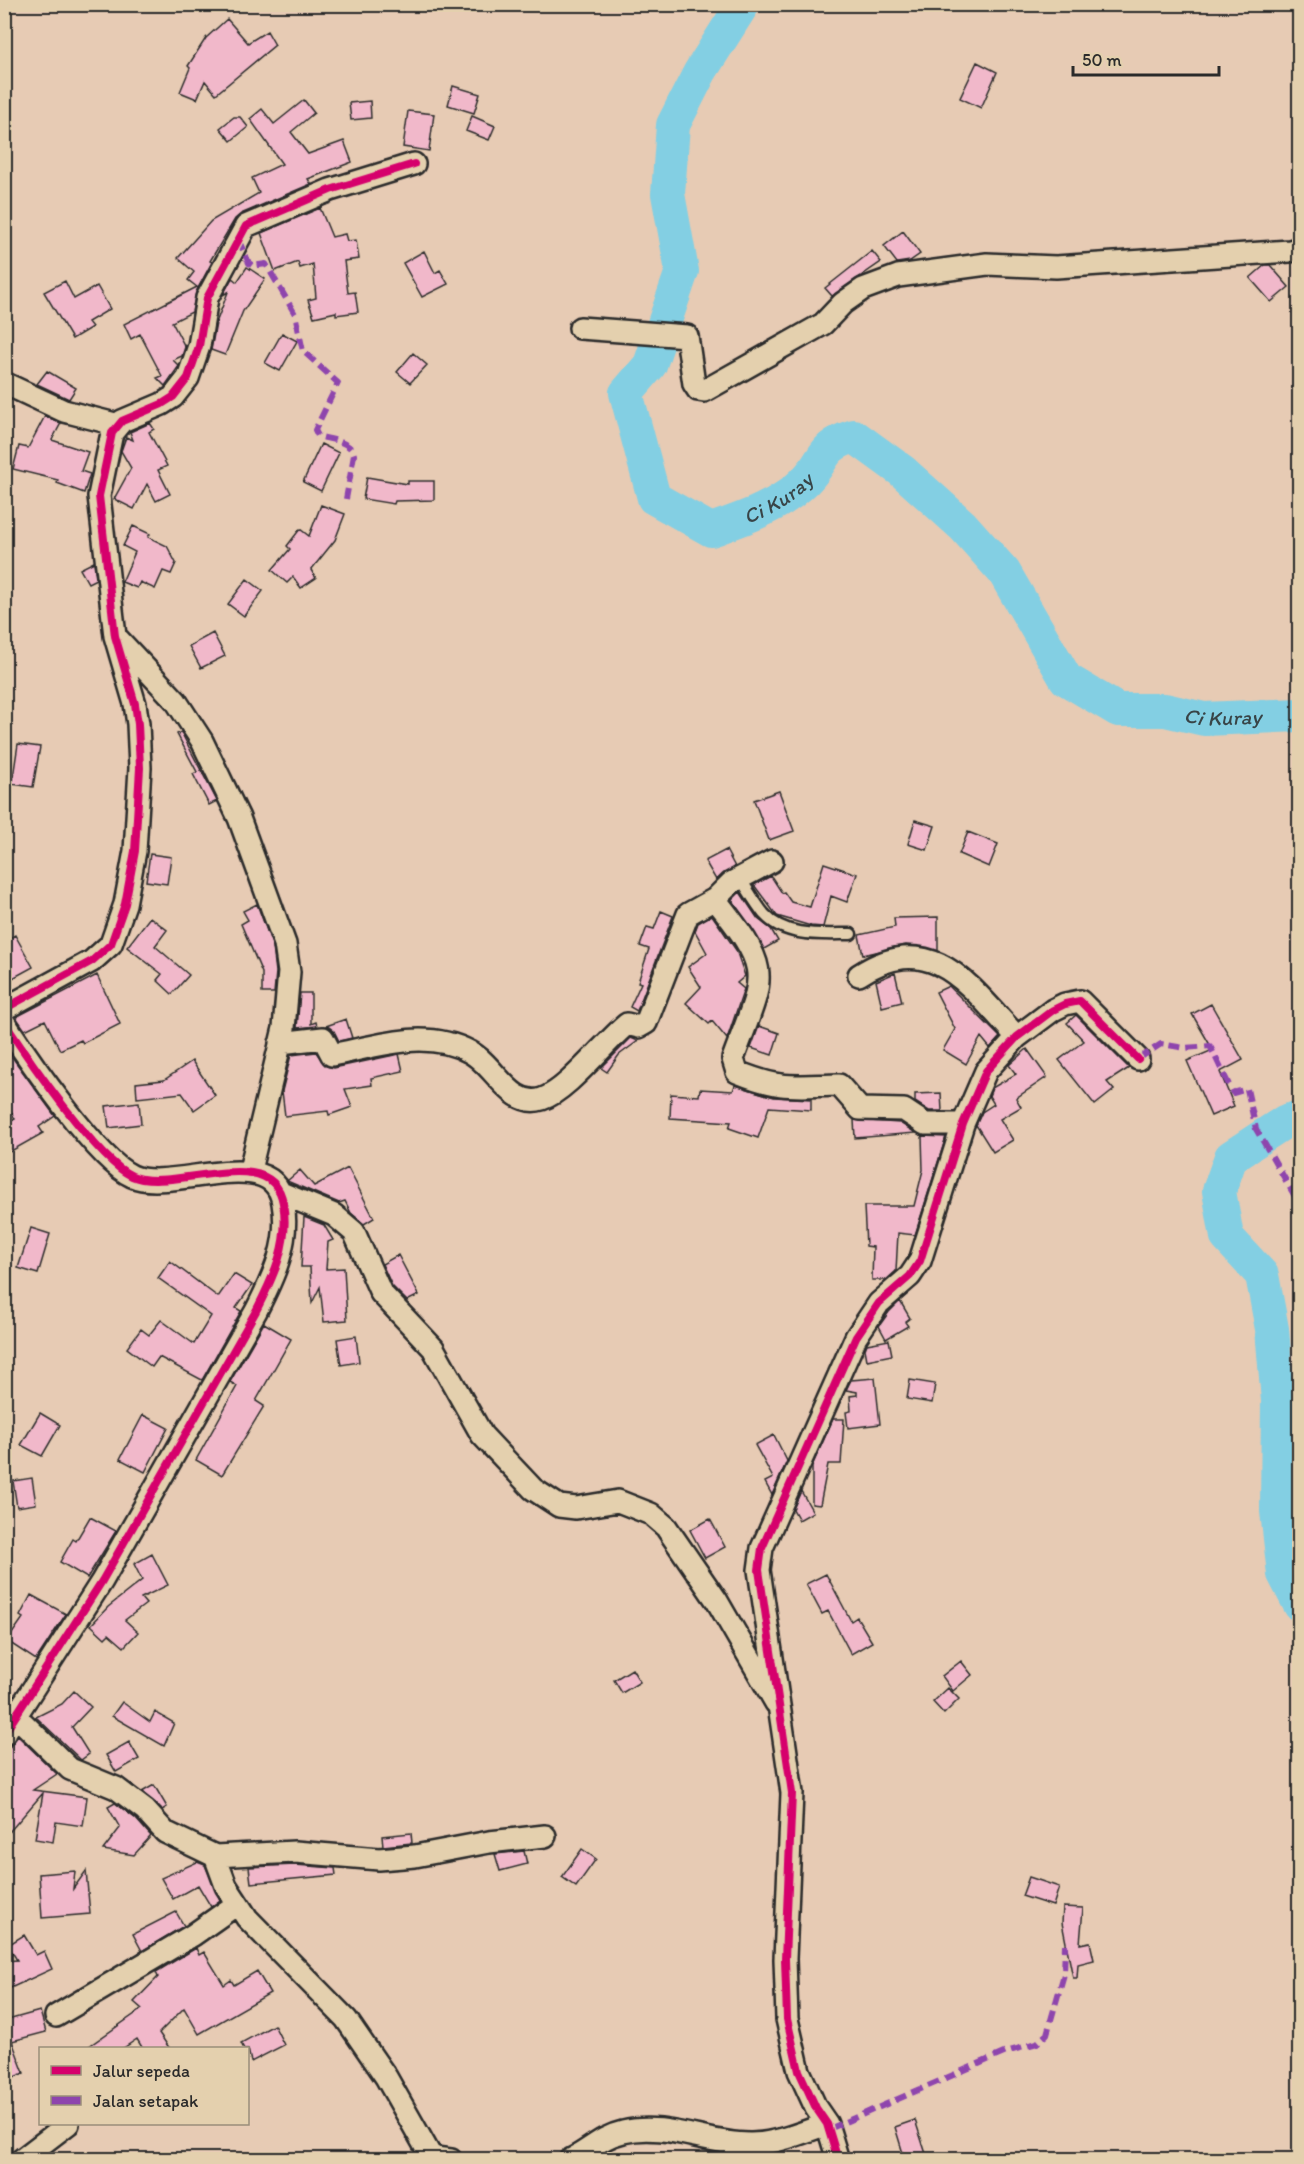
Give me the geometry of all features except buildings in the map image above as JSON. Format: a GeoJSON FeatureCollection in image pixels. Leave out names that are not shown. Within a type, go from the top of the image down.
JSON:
{"type":"FeatureCollection","features":[{"type":"Feature","properties":{"kind":"street"},"geometry":{"type":"LineString","coordinates":[[4,1010],[104,952],[111,944],[125,904],[135,851],[140,768],[135,704],[115,636],[99,496],[112,432],[122,421],[173,397],[188,378],[199,346],[207,298],[246,226],[330,190],[414,164]]}},
{"type":"Feature","properties":{"kind":"street"},"geometry":{"type":"LineString","coordinates":[[580,328],[676,335],[688,338],[694,384],[698,390],[704,391],[819,326],[843,303],[882,279],[987,264],[1056,267],[1290,251],[1299,248]]}},
{"type":"Feature","properties":{"kind":"street"},"geometry":{"type":"LineString","coordinates":[[4,383],[64,411],[119,425]]}},
{"type":"Feature","properties":{"kind":"street"},"geometry":{"type":"LineString","coordinates":[[115,636],[160,683],[189,719],[238,818],[285,944],[289,972],[288,995],[280,1043],[250,1170]]}},
{"type":"Feature","properties":{"kind":"street"},"geometry":{"type":"LineString","coordinates":[[280,1043],[323,1038],[332,1055],[405,1039],[450,1042],[473,1053],[520,1098],[540,1100],[562,1088],[627,1024],[639,1027],[646,1023],[688,914],[715,898],[725,887],[772,861]]}},
{"type":"Feature","properties":{"kind":"street"},"geometry":{"type":"LineString","coordinates":[[715,898],[751,946],[760,973],[759,987],[747,1028],[733,1059],[737,1072],[768,1084],[787,1087],[839,1084],[860,1109],[904,1110],[925,1124],[963,1124]]}},
{"type":"Feature","properties":{"kind":"street"},"geometry":{"type":"LineString","coordinates":[[859,975],[874,965],[893,960],[910,958],[939,963],[959,974],[1017,1037]]}},
{"type":"Feature","properties":{"kind":"street"},"geometry":{"type":"LineString","coordinates":[[838,2160],[827,2124],[816,2108],[799,2071],[787,2019],[785,1959],[792,1793],[759,1570],[762,1548],[856,1337],[879,1303],[910,1276],[920,1261],[963,1124],[986,1071],[1017,1037],[1053,1010],[1080,1000],[1138,1059]]}},
{"type":"Feature","properties":{"kind":"street"},"geometry":{"type":"LineString","coordinates":[[4,1023],[92,1140],[125,1173],[146,1180],[165,1180],[250,1170],[267,1179],[281,1193],[334,1215],[354,1232],[381,1293],[433,1348],[482,1435],[533,1489],[559,1506],[576,1508],[618,1501],[651,1514],[666,1527],[717,1600],[781,1711]]}},
{"type":"Feature","properties":{"kind":"street"},"geometry":{"type":"LineString","coordinates":[[4,1734],[102,1581],[271,1283],[284,1246],[286,1218],[281,1193]]}},
{"type":"Feature","properties":{"kind":"street"},"geometry":{"type":"LineString","coordinates":[[16,1716],[70,1769],[116,1788],[145,1810],[165,1832],[215,1856],[296,1852],[379,1858],[415,1856],[489,1842],[545,1836]]}},
{"type":"Feature","properties":{"kind":"street"},"geometry":{"type":"LineString","coordinates":[[215,1856],[226,1886],[237,1904],[259,1931],[346,2019],[386,2077],[429,2153],[435,2158],[451,2160]]}},
{"type":"Feature","properties":{"kind":"street"},"geometry":{"type":"LineString","coordinates":[[56,2016],[193,1935],[237,1904]]}},
{"type":"Feature","properties":{"kind":"street"},"geometry":{"type":"LineString","coordinates":[[570,2160],[599,2140],[637,2129],[671,2131],[751,2144],[771,2142],[827,2124]]}},
{"type":"Feature","properties":{"kind":"street"},"geometry":{"type":"LineString","coordinates":[[21,2160],[67,2125]]}},
{"type":"Feature","properties":{"kind":"lane"},"geometry":{"type":"LineString","coordinates":[[740,878],[764,914],[778,924],[812,934],[850,934]]}},
{"type":"Feature","properties":{"kind":"waterway","name":"Ci Kuray"},"geometry":{"type":"LineString","coordinates":[[743,4],[700,72],[673,125],[668,194],[682,271],[650,365],[626,393],[654,498],[711,530],[761,511],[784,498],[805,481],[829,449],[854,436],[902,471],[963,526],[1004,572],[1066,679],[1118,710],[1165,710],[1204,719],[1300,715]]}},
{"type":"Feature","properties":{"kind":"waterway","name":"Ci Kuray"},"geometry":{"type":"LineString","coordinates":[[1300,1117],[1286,1121],[1231,1157],[1219,1191],[1227,1237],[1262,1275],[1272,1329],[1278,1401],[1277,1511],[1284,1574],[1300,1605]]}},
{"type":"Feature","properties":{"kind":"marked path"},"geometry":{"type":"LineString","coordinates":[[238,239],[249,263],[253,266],[266,264],[295,314],[303,351],[338,383],[315,430],[318,436],[345,444],[352,450],[354,455],[346,499]]}},
{"type":"Feature","properties":{"kind":"marked path"},"geometry":{"type":"LineString","coordinates":[[1138,1059],[1161,1044],[1185,1048],[1210,1046],[1233,1093],[1247,1089],[1256,1129],[1300,1205]]}},
{"type":"Feature","properties":{"kind":"marked path"},"geometry":{"type":"LineString","coordinates":[[829,2129],[1006,2052],[1037,2043],[1047,2034],[1064,1974],[1065,1944]]}},
{"type":"Feature","properties":{"kind":"cycle path"},"geometry":{"type":"LineString","coordinates":[[4,1009],[92,961],[111,944],[125,904],[135,851],[140,768],[138,724],[135,704],[115,636],[99,496],[112,433],[122,421],[173,397],[188,378],[199,346],[207,298],[246,226],[330,190],[414,164]]}},
{"type":"Feature","properties":{"kind":"cycle path"},"geometry":{"type":"LineString","coordinates":[[838,2160],[827,2124],[816,2108],[799,2071],[787,2019],[785,1959],[792,1793],[759,1570],[762,1548],[856,1337],[879,1303],[910,1276],[920,1261],[963,1124],[986,1071],[1017,1037],[1053,1010],[1065,1004],[1080,1001],[1138,1059]]}},
{"type":"Feature","properties":{"kind":"cycle path"},"geometry":{"type":"LineString","coordinates":[[4,1022],[64,1106],[101,1151],[118,1167],[132,1176],[149,1180],[218,1173],[241,1172],[261,1175],[275,1185],[283,1203],[285,1217],[279,1258],[256,1311],[102,1581],[4,1734]]}}]}
